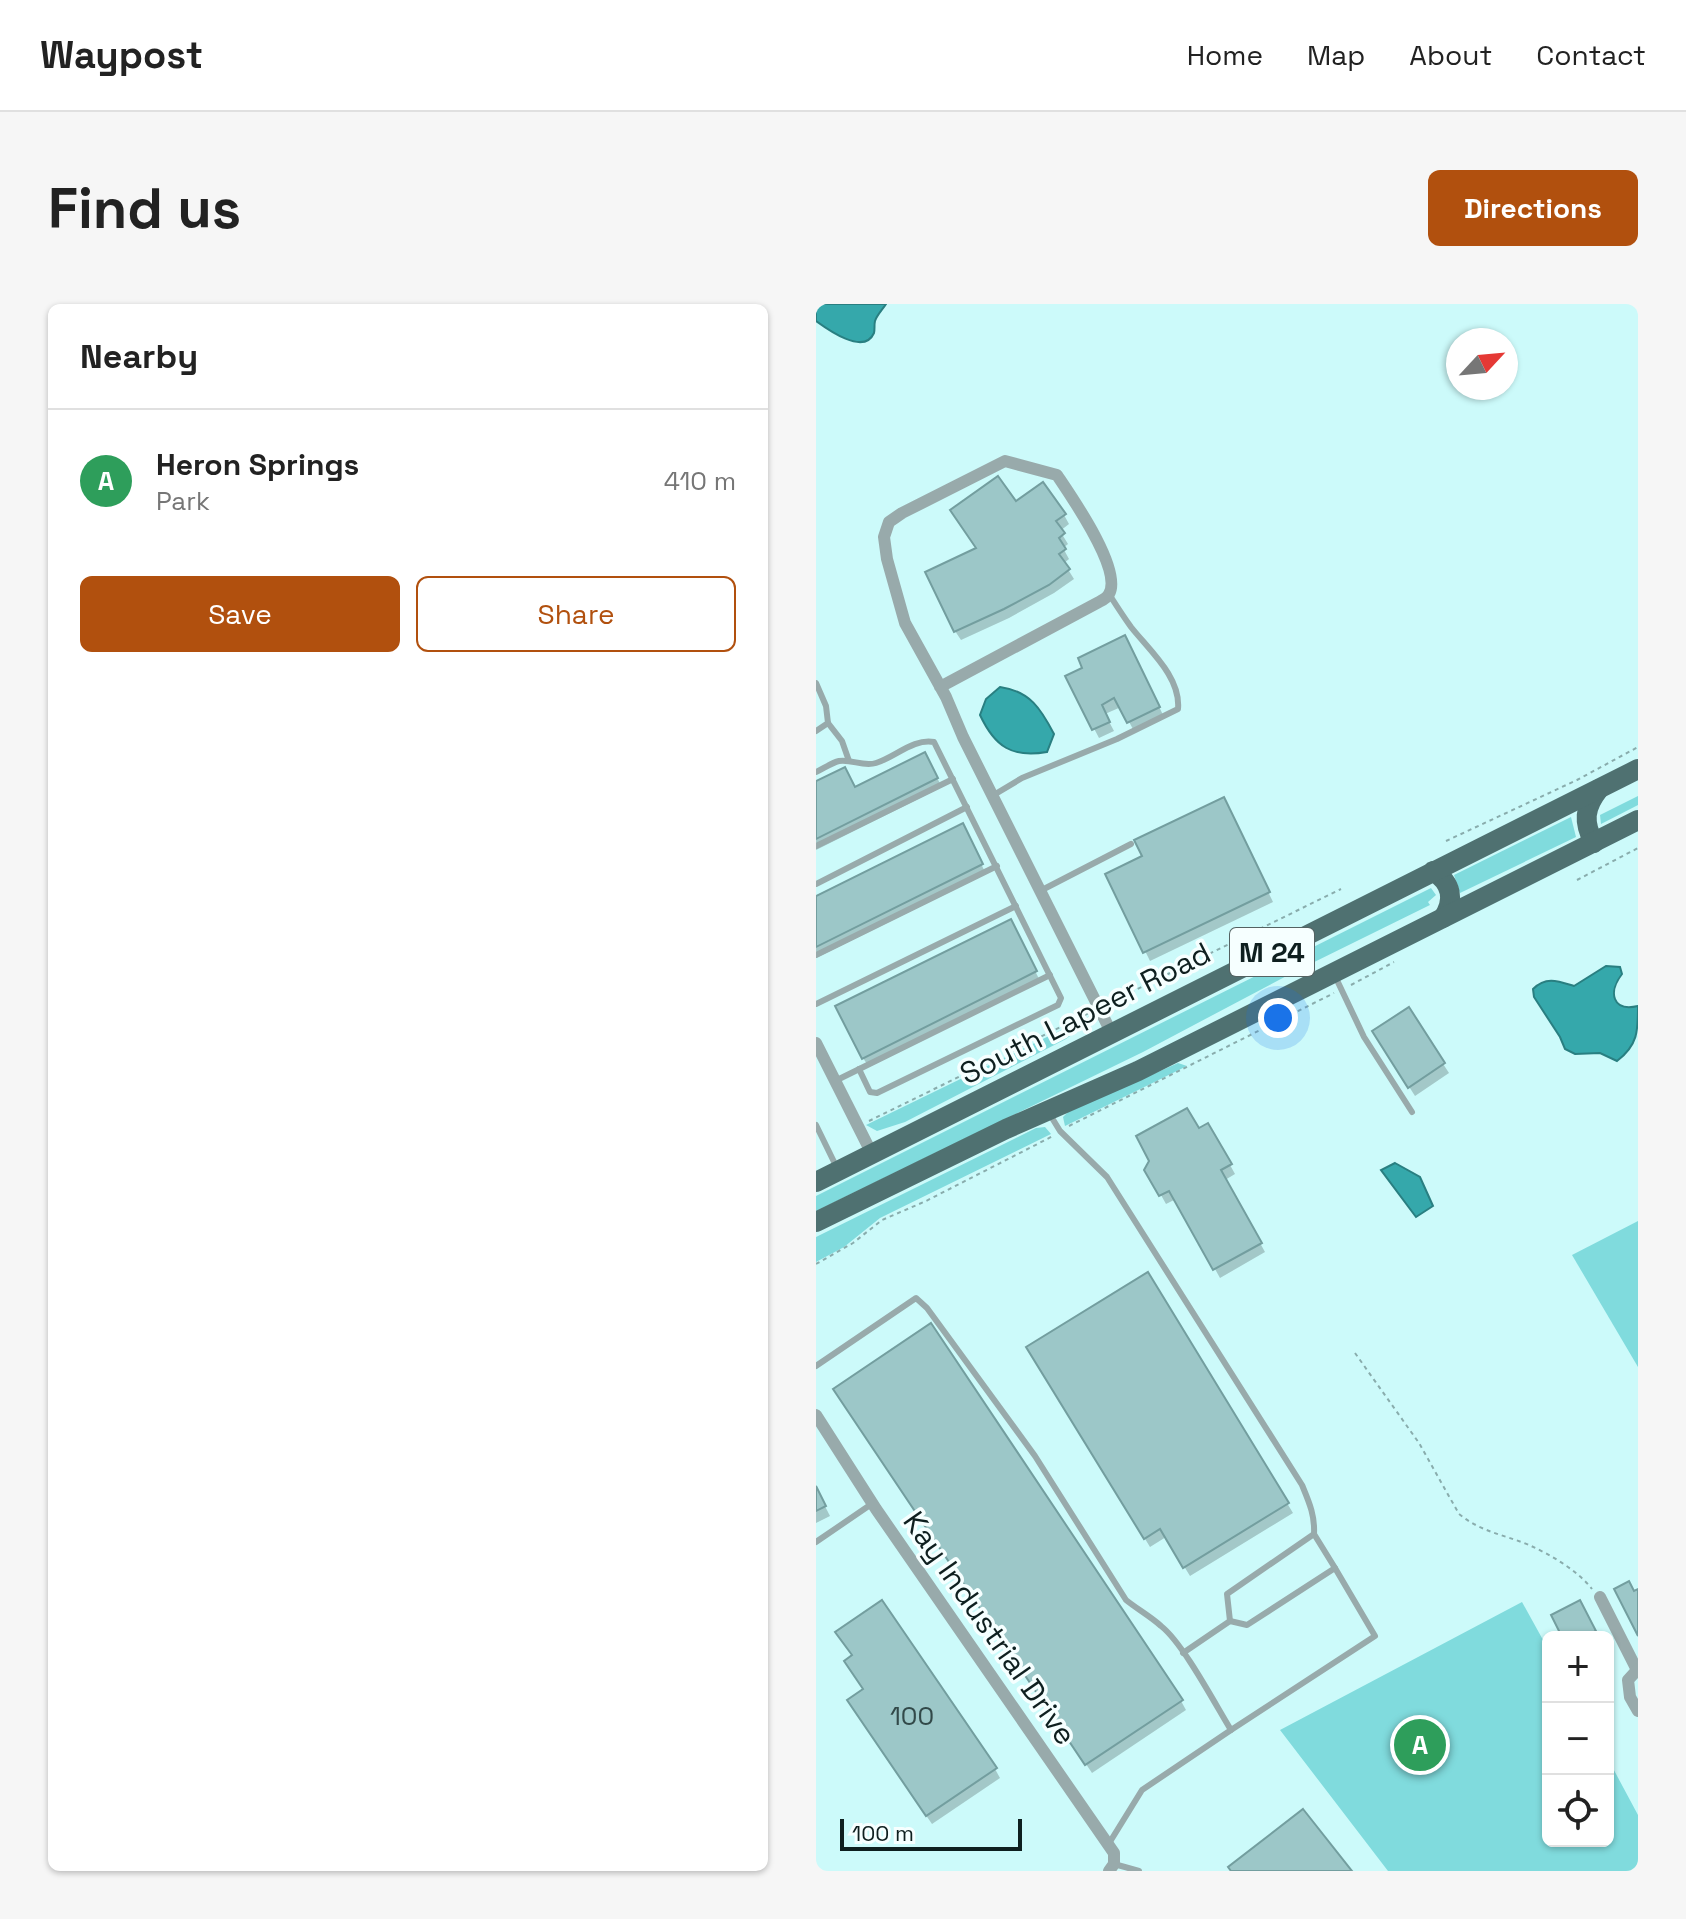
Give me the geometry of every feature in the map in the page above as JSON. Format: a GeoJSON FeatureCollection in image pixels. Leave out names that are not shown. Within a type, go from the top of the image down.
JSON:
{"type":"FeatureCollection","features":[{"type":"Feature","properties":{"kind":"main road","name":"South Lapeer Road"},"geometry":{"type":"LineString","coordinates":[[816,1182],[1638,769]]}},
{"type":"Feature","properties":{"kind":"main road"},"geometry":{"type":"LineString","coordinates":[[1594,843],[1585,824],[1586,813],[1591,798],[1599,789]]}},
{"type":"Feature","properties":{"kind":"main road","name":"M 24"},"geometry":{"type":"LineString","coordinates":[[816,1222],[1048,1111],[1337,981],[1443,918],[1638,820]]}},
{"type":"Feature","properties":{"kind":"main road"},"geometry":{"type":"LineString","coordinates":[[1433,871],[1445,881],[1451,895],[1443,918]]}},
{"type":"Feature","properties":{"kind":"street"},"geometry":{"type":"LineString","coordinates":[[940,687],[1109,594],[1111,584],[1097,535],[1057,475],[1005,461],[902,513],[889,522],[884,537],[905,623],[940,687],[1111,1032]]}},
{"type":"Feature","properties":{"kind":"street"},"geometry":{"type":"LineString","coordinates":[[816,1043],[872,1154]]}},
{"type":"Feature","properties":{"kind":"street","name":"Kay Industrial Drive"},"geometry":{"type":"LineString","coordinates":[[816,1415],[1114,1853],[1111,1868]]}},
{"type":"Feature","properties":{"kind":"street"},"geometry":{"type":"LineString","coordinates":[[1600,1597],[1638,1670],[1628,1680],[1630,1697],[1638,1711]]}},
{"type":"Feature","properties":{"kind":"lane"},"geometry":{"type":"LineString","coordinates":[[992,796],[1022,778],[1117,739],[1178,709],[1179,697],[1158,658],[1133,630],[1109,594]]}},
{"type":"Feature","properties":{"kind":"lane"},"geometry":{"type":"LineString","coordinates":[[816,683],[826,706],[828,723],[842,741],[849,761]]}},
{"type":"Feature","properties":{"kind":"lane"},"geometry":{"type":"LineString","coordinates":[[816,731],[828,723]]}},
{"type":"Feature","properties":{"kind":"lane"},"geometry":{"type":"LineString","coordinates":[[816,772],[838,761],[863,765],[876,763],[925,740],[934,742],[1061,998],[1058,1005],[877,1093],[870,1092],[859,1069]]}},
{"type":"Feature","properties":{"kind":"lane"},"geometry":{"type":"LineString","coordinates":[[816,846],[953,779]]}},
{"type":"Feature","properties":{"kind":"lane"},"geometry":{"type":"LineString","coordinates":[[816,884],[967,807]]}},
{"type":"Feature","properties":{"kind":"lane"},"geometry":{"type":"LineString","coordinates":[[1040,891],[1131,844]]}},
{"type":"Feature","properties":{"kind":"lane"},"geometry":{"type":"LineString","coordinates":[[816,955],[997,866]]}},
{"type":"Feature","properties":{"kind":"lane"},"geometry":{"type":"LineString","coordinates":[[816,1004],[1016,906]]}},
{"type":"Feature","properties":{"kind":"lane"},"geometry":{"type":"LineString","coordinates":[[835,1081],[1050,975]]}},
{"type":"Feature","properties":{"kind":"lane"},"geometry":{"type":"LineString","coordinates":[[1337,981],[1385,1073],[1412,1112]]}},
{"type":"Feature","properties":{"kind":"lane"},"geometry":{"type":"LineString","coordinates":[[1048,1111],[1060,1131],[1107,1177],[1302,1485],[1315,1518],[1314,1534],[1375,1636],[1142,1790],[1108,1845]]}},
{"type":"Feature","properties":{"kind":"lane"},"geometry":{"type":"LineString","coordinates":[[816,1125],[839,1171]]}},
{"type":"Feature","properties":{"kind":"lane"},"geometry":{"type":"LineString","coordinates":[[816,1366],[916,1298],[927,1308],[1035,1456],[1126,1600],[1144,1616],[1163,1626],[1231,1730]]}},
{"type":"Feature","properties":{"kind":"lane"},"geometry":{"type":"LineString","coordinates":[[816,1542],[873,1503]]}},
{"type":"Feature","properties":{"kind":"lane"},"geometry":{"type":"LineString","coordinates":[[1230,1621],[1227,1594],[1314,1534]]}},
{"type":"Feature","properties":{"kind":"lane"},"geometry":{"type":"LineString","coordinates":[[1183,1653],[1230,1621],[1247,1625],[1335,1568]]}},
{"type":"Feature","properties":{"kind":"lane"},"geometry":{"type":"LineString","coordinates":[[1111,1868],[1139,1871]]}},
{"type":"Feature","properties":{"kind":"path"},"geometry":{"type":"LineString","coordinates":[[1446,841],[1577,780],[1638,747]]}},
{"type":"Feature","properties":{"kind":"path"},"geometry":{"type":"LineString","coordinates":[[1577,880],[1638,848]]}},
{"type":"Feature","properties":{"kind":"path"},"geometry":{"type":"LineString","coordinates":[[1109,1003],[1341,889]]}},
{"type":"Feature","properties":{"kind":"path"},"geometry":{"type":"LineString","coordinates":[[816,1264],[853,1243],[882,1220],[926,1201],[1060,1131],[1337,981],[1394,962]]}},
{"type":"Feature","properties":{"kind":"path"},"geometry":{"type":"LineString","coordinates":[[872,1119],[1090,1013]]}},
{"type":"Feature","properties":{"kind":"path"},"geometry":{"type":"LineString","coordinates":[[1355,1353],[1419,1443],[1459,1514],[1468,1522],[1501,1538],[1531,1546],[1582,1576],[1600,1597]]}},
{"type":"Feature","properties":{"kind":"shaded area"},"geometry":{"type":"Polygon","coordinates":[[[816,304],[886,304],[876,319],[874,333],[862,342],[845,339],[816,321],[816,304]]]}},
{"type":"Feature","properties":{"kind":"shaded area"},"geometry":{"type":"Polygon","coordinates":[[[1000,687],[1027,697],[1039,709],[1054,734],[1047,752],[1014,751],[992,735],[980,715],[986,699],[1000,687]]]}},
{"type":"Feature","properties":{"kind":"shaded area"},"geometry":{"type":"Polygon","coordinates":[[[1638,796],[1638,805],[1601,824],[1600,815],[1638,796]]]}},
{"type":"Feature","properties":{"kind":"shaded area"},"geometry":{"type":"Polygon","coordinates":[[[1571,817],[1576,837],[1460,893],[1454,875],[1571,817]]]}},
{"type":"Feature","properties":{"kind":"shaded area"},"geometry":{"type":"Polygon","coordinates":[[[1431,888],[1436,895],[1428,902],[1430,905],[1143,1052],[816,1211],[816,1196],[1431,888]]]}},
{"type":"Feature","properties":{"kind":"shaded area"},"geometry":{"type":"Polygon","coordinates":[[[1606,966],[1620,967],[1622,974],[1614,994],[1618,1003],[1638,1006],[1633,1043],[1617,1061],[1600,1053],[1575,1054],[1565,1049],[1534,997],[1533,989],[1547,981],[1574,986],[1606,966]]]}},
{"type":"Feature","properties":{"kind":"shaded area"},"geometry":{"type":"Polygon","coordinates":[[[1090,1016],[1085,1025],[1066,1039],[905,1122],[877,1131],[866,1125],[1090,1016]]]}},
{"type":"Feature","properties":{"kind":"shaded area"},"geometry":{"type":"Polygon","coordinates":[[[1178,1063],[1187,1066],[1065,1126],[1063,1117],[1068,1112],[1178,1063]]]}},
{"type":"Feature","properties":{"kind":"shaded area"},"geometry":{"type":"Polygon","coordinates":[[[1045,1127],[1051,1134],[880,1218],[844,1247],[816,1262],[816,1237],[1036,1128],[1045,1127]]]}},
{"type":"Feature","properties":{"kind":"shaded area"},"geometry":{"type":"Polygon","coordinates":[[[1395,1163],[1420,1177],[1433,1206],[1416,1217],[1381,1170],[1395,1163]]]}},
{"type":"Feature","properties":{"kind":"shaded area"},"geometry":{"type":"Polygon","coordinates":[[[1638,1221],[1638,1367],[1572,1255],[1638,1221]]]}},
{"type":"Feature","properties":{"kind":"shaded area"},"geometry":{"type":"Polygon","coordinates":[[[1522,1602],[1542,1638],[1542,1847],[1614,1847],[1614,1770],[1638,1815],[1638,1871],[1388,1871],[1280,1730],[1522,1602]]]}},
{"type":"Feature","properties":{"kind":"building"},"geometry":{"type":"Polygon","coordinates":[[[998,476],[1016,501],[1043,482],[1066,514],[1056,521],[1065,533],[1059,538],[1066,549],[1059,554],[1070,569],[1049,585],[954,632],[925,572],[976,548],[950,510],[998,476]]]}},
{"type":"Feature","properties":{"kind":"building"},"geometry":{"type":"Polygon","coordinates":[[[1125,635],[1160,707],[1127,723],[1114,698],[1102,705],[1110,722],[1092,730],[1065,676],[1082,668],[1078,658],[1125,635]]]}},
{"type":"Feature","properties":{"kind":"building"},"geometry":{"type":"Polygon","coordinates":[[[925,752],[938,778],[816,839],[816,781],[845,767],[855,787],[925,752]]]}},
{"type":"Feature","properties":{"kind":"building"},"geometry":{"type":"Polygon","coordinates":[[[1224,797],[1270,892],[1143,953],[1105,874],[1142,856],[1134,840],[1224,797]]]}},
{"type":"Feature","properties":{"kind":"building"},"geometry":{"type":"Polygon","coordinates":[[[963,823],[983,864],[816,947],[816,896],[963,823]]]}},
{"type":"Feature","properties":{"kind":"building"},"geometry":{"type":"Polygon","coordinates":[[[1011,919],[1037,971],[862,1059],[835,1006],[1011,919]]]}},
{"type":"Feature","properties":{"kind":"building"},"geometry":{"type":"Polygon","coordinates":[[[1409,1007],[1445,1063],[1408,1088],[1372,1031],[1409,1007]]]}},
{"type":"Feature","properties":{"kind":"building"},"geometry":{"type":"Polygon","coordinates":[[[1187,1108],[1199,1128],[1208,1123],[1232,1164],[1221,1170],[1262,1243],[1213,1270],[1169,1191],[1159,1196],[1144,1170],[1149,1161],[1136,1136],[1187,1108]]]}},
{"type":"Feature","properties":{"kind":"building"},"geometry":{"type":"Polygon","coordinates":[[[1148,1272],[1289,1503],[1183,1568],[1160,1529],[1144,1539],[1026,1347],[1148,1272]]]}},
{"type":"Feature","properties":{"kind":"building"},"geometry":{"type":"Polygon","coordinates":[[[931,1323],[1183,1700],[1085,1765],[833,1389],[931,1323]]]}},
{"type":"Feature","properties":{"kind":"building"},"geometry":{"type":"Polygon","coordinates":[[[816,1486],[826,1506],[816,1511],[816,1486]]]}},
{"type":"Feature","properties":{"kind":"building"},"geometry":{"type":"Polygon","coordinates":[[[1629,1581],[1634,1591],[1638,1589],[1638,1636],[1614,1589],[1629,1581]]]}},
{"type":"Feature","properties":{"kind":"building"},"geometry":{"type":"Polygon","coordinates":[[[882,1600],[997,1768],[926,1816],[847,1700],[863,1689],[844,1661],[852,1655],[835,1632],[882,1600]]]}},
{"type":"Feature","properties":{"kind":"building"},"geometry":{"type":"Polygon","coordinates":[[[1580,1600],[1596,1631],[1559,1631],[1551,1615],[1580,1600]]]}},
{"type":"Feature","properties":{"kind":"building"},"geometry":{"type":"Polygon","coordinates":[[[1303,1809],[1352,1871],[1231,1871],[1228,1867],[1303,1809]]]}},
{"type":"Feature","properties":{"kind":"place","name":"Heron Springs"},"geometry":{"type":"Point","coordinates":[1420,1745]}}]}
